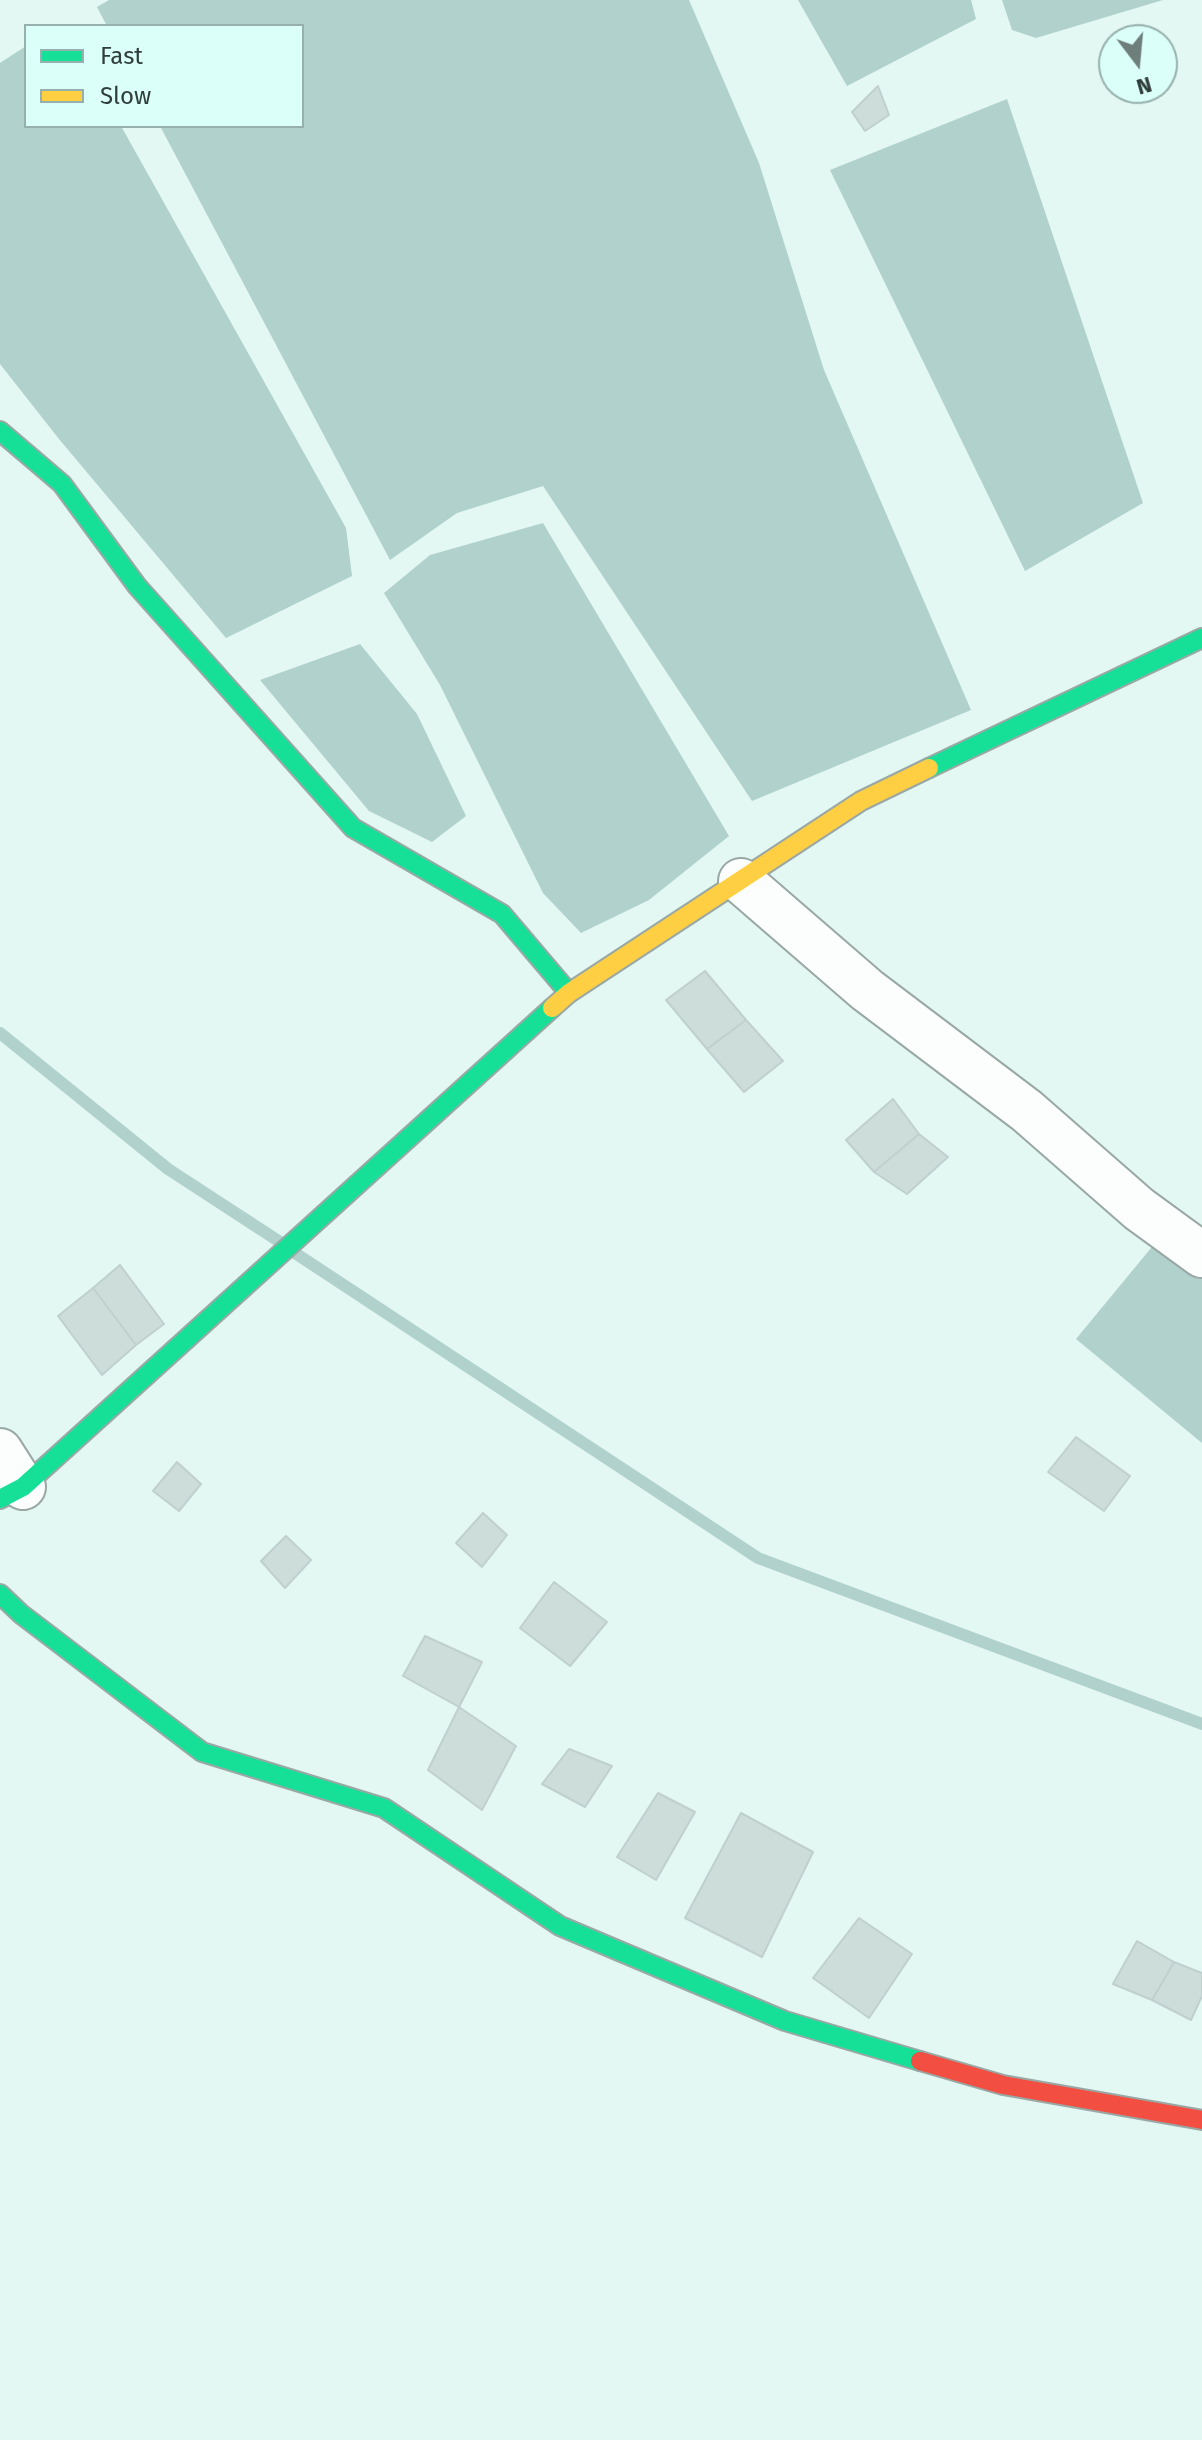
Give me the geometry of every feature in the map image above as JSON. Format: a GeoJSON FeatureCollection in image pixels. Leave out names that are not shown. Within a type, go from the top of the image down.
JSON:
{"type":"FeatureCollection","features":[{"type":"Feature","properties":{"kind":"street"},"geometry":{"type":"LineString","coordinates":[[0,431],[62,484],[137,586],[353,828],[502,914],[569,993]]}},
{"type":"Feature","properties":{"kind":"street"},"geometry":{"type":"LineString","coordinates":[[0,1451],[12,1493],[569,993],[861,801],[1202,638]]}},
{"type":"Feature","properties":{"kind":"street"},"geometry":{"type":"LineString","coordinates":[[741,881],[867,990],[1027,1111],[1139,1209],[1202,1255]]}},
{"type":"Feature","properties":{"kind":"street"},"geometry":{"type":"LineString","coordinates":[[0,1594],[21,1614],[202,1752],[384,1808],[560,1926],[785,2021],[1003,2085],[1202,2120]]}},
{"type":"Feature","properties":{"kind":"water"},"geometry":{"type":"Polygon","coordinates":[[[109,0],[689,0],[759,163],[824,370],[971,710],[752,801],[543,486],[457,513],[390,560],[161,128],[304,128],[304,24],[106,24],[97,7],[109,0]]]}},
{"type":"Feature","properties":{"kind":"water"},"geometry":{"type":"Polygon","coordinates":[[[798,0],[971,0],[976,19],[847,86],[798,0]]]}},
{"type":"Feature","properties":{"kind":"water"},"geometry":{"type":"Polygon","coordinates":[[[1002,0],[1163,0],[1036,38],[1012,30],[1002,0]]]}},
{"type":"Feature","properties":{"kind":"water"},"geometry":{"type":"Polygon","coordinates":[[[24,47],[24,128],[122,128],[346,528],[352,576],[226,638],[0,364],[0,63],[24,47]]]}},
{"type":"Feature","properties":{"kind":"water"},"geometry":{"type":"Polygon","coordinates":[[[1007,99],[1143,503],[1025,571],[830,170],[1007,99]]]}},
{"type":"Feature","properties":{"kind":"water"},"geometry":{"type":"Polygon","coordinates":[[[543,523],[729,836],[649,900],[581,933],[543,893],[440,685],[384,593],[430,555],[543,523]]]}},
{"type":"Feature","properties":{"kind":"water"},"geometry":{"type":"Polygon","coordinates":[[[360,644],[417,714],[466,816],[432,842],[369,811],[260,680],[360,644]]]}},
{"type":"Feature","properties":{"kind":"water"},"geometry":{"type":"Polygon","coordinates":[[[1156,1242],[1202,1279],[1202,1443],[1076,1339],[1156,1242]]]}},
{"type":"Feature","properties":{"kind":"building"},"geometry":{"type":"Polygon","coordinates":[[[878,86],[889,115],[865,131],[852,112],[878,86]]]}},
{"type":"Feature","properties":{"kind":"building"},"geometry":{"type":"Polygon","coordinates":[[[705,971],[746,1020],[707,1049],[666,1000],[705,971]]]}},
{"type":"Feature","properties":{"kind":"building"},"geometry":{"type":"Polygon","coordinates":[[[746,1020],[783,1061],[744,1092],[707,1049],[746,1020]]]}},
{"type":"Feature","properties":{"kind":"building"},"geometry":{"type":"Polygon","coordinates":[[[893,1099],[919,1134],[874,1172],[846,1140],[893,1099]]]}},
{"type":"Feature","properties":{"kind":"building"},"geometry":{"type":"Polygon","coordinates":[[[919,1134],[948,1157],[907,1194],[874,1172],[919,1134]]]}},
{"type":"Feature","properties":{"kind":"building"},"geometry":{"type":"Polygon","coordinates":[[[120,1265],[164,1324],[136,1345],[93,1288],[120,1265]]]}},
{"type":"Feature","properties":{"kind":"building"},"geometry":{"type":"Polygon","coordinates":[[[93,1288],[136,1345],[102,1375],[58,1316],[93,1288]]]}},
{"type":"Feature","properties":{"kind":"building"},"geometry":{"type":"Polygon","coordinates":[[[1076,1437],[1130,1476],[1104,1511],[1048,1472],[1076,1437]]]}},
{"type":"Feature","properties":{"kind":"building"},"geometry":{"type":"Polygon","coordinates":[[[177,1462],[201,1484],[179,1511],[153,1491],[177,1462]]]}},
{"type":"Feature","properties":{"kind":"building"},"geometry":{"type":"Polygon","coordinates":[[[483,1513],[507,1535],[482,1567],[456,1543],[483,1513]]]}},
{"type":"Feature","properties":{"kind":"building"},"geometry":{"type":"Polygon","coordinates":[[[286,1536],[311,1560],[285,1588],[261,1561],[286,1536]]]}},
{"type":"Feature","properties":{"kind":"building"},"geometry":{"type":"Polygon","coordinates":[[[554,1582],[607,1622],[570,1666],[520,1628],[554,1582]]]}},
{"type":"Feature","properties":{"kind":"building"},"geometry":{"type":"Polygon","coordinates":[[[425,1636],[482,1662],[459,1707],[403,1676],[425,1636]]]}},
{"type":"Feature","properties":{"kind":"building"},"geometry":{"type":"Polygon","coordinates":[[[459,1707],[516,1746],[482,1810],[428,1770],[459,1707]]]}},
{"type":"Feature","properties":{"kind":"building"},"geometry":{"type":"Polygon","coordinates":[[[569,1749],[612,1766],[585,1807],[542,1784],[569,1749]]]}},
{"type":"Feature","properties":{"kind":"building"},"geometry":{"type":"Polygon","coordinates":[[[658,1793],[695,1812],[656,1880],[617,1857],[658,1793]]]}},
{"type":"Feature","properties":{"kind":"building"},"geometry":{"type":"Polygon","coordinates":[[[741,1813],[813,1852],[762,1957],[685,1918],[741,1813]]]}},
{"type":"Feature","properties":{"kind":"building"},"geometry":{"type":"Polygon","coordinates":[[[859,1918],[912,1954],[869,2018],[813,1978],[859,1918]]]}},
{"type":"Feature","properties":{"kind":"building"},"geometry":{"type":"Polygon","coordinates":[[[1137,1941],[1174,1962],[1152,2000],[1113,1984],[1137,1941]]]}},
{"type":"Feature","properties":{"kind":"building"},"geometry":{"type":"Polygon","coordinates":[[[1174,1962],[1202,1973],[1202,1996],[1191,2020],[1152,2000],[1174,1962]]]}},
{"type":"Feature","properties":{"kind":"waterway"},"geometry":{"type":"LineString","coordinates":[[0,1033],[168,1169],[280,1242]]}},
{"type":"Feature","properties":{"kind":"waterway"},"geometry":{"type":"LineString","coordinates":[[295,1253],[758,1558],[1202,1724]]}},
{"type":"Feature","properties":{"kind":"traffic: fast"},"geometry":{"type":"LineString","coordinates":[[0,431],[62,484],[137,586],[353,828],[502,914],[569,993]]}},
{"type":"Feature","properties":{"kind":"traffic: fast"},"geometry":{"type":"LineString","coordinates":[[929,768],[1202,638]]}},
{"type":"Feature","properties":{"kind":"traffic: fast"},"geometry":{"type":"LineString","coordinates":[[0,1499],[23,1487],[552,1008]]}},
{"type":"Feature","properties":{"kind":"traffic: fast"},"geometry":{"type":"LineString","coordinates":[[0,1594],[21,1614],[202,1752],[384,1808],[560,1926],[785,2021],[920,2061]]}},
{"type":"Feature","properties":{"kind":"traffic: slow"},"geometry":{"type":"LineString","coordinates":[[552,1008],[569,993],[861,801],[929,768]]}},
{"type":"Feature","properties":{"kind":"traffic: jam"},"geometry":{"type":"LineString","coordinates":[[920,2061],[1003,2085],[1202,2120]]}}]}
